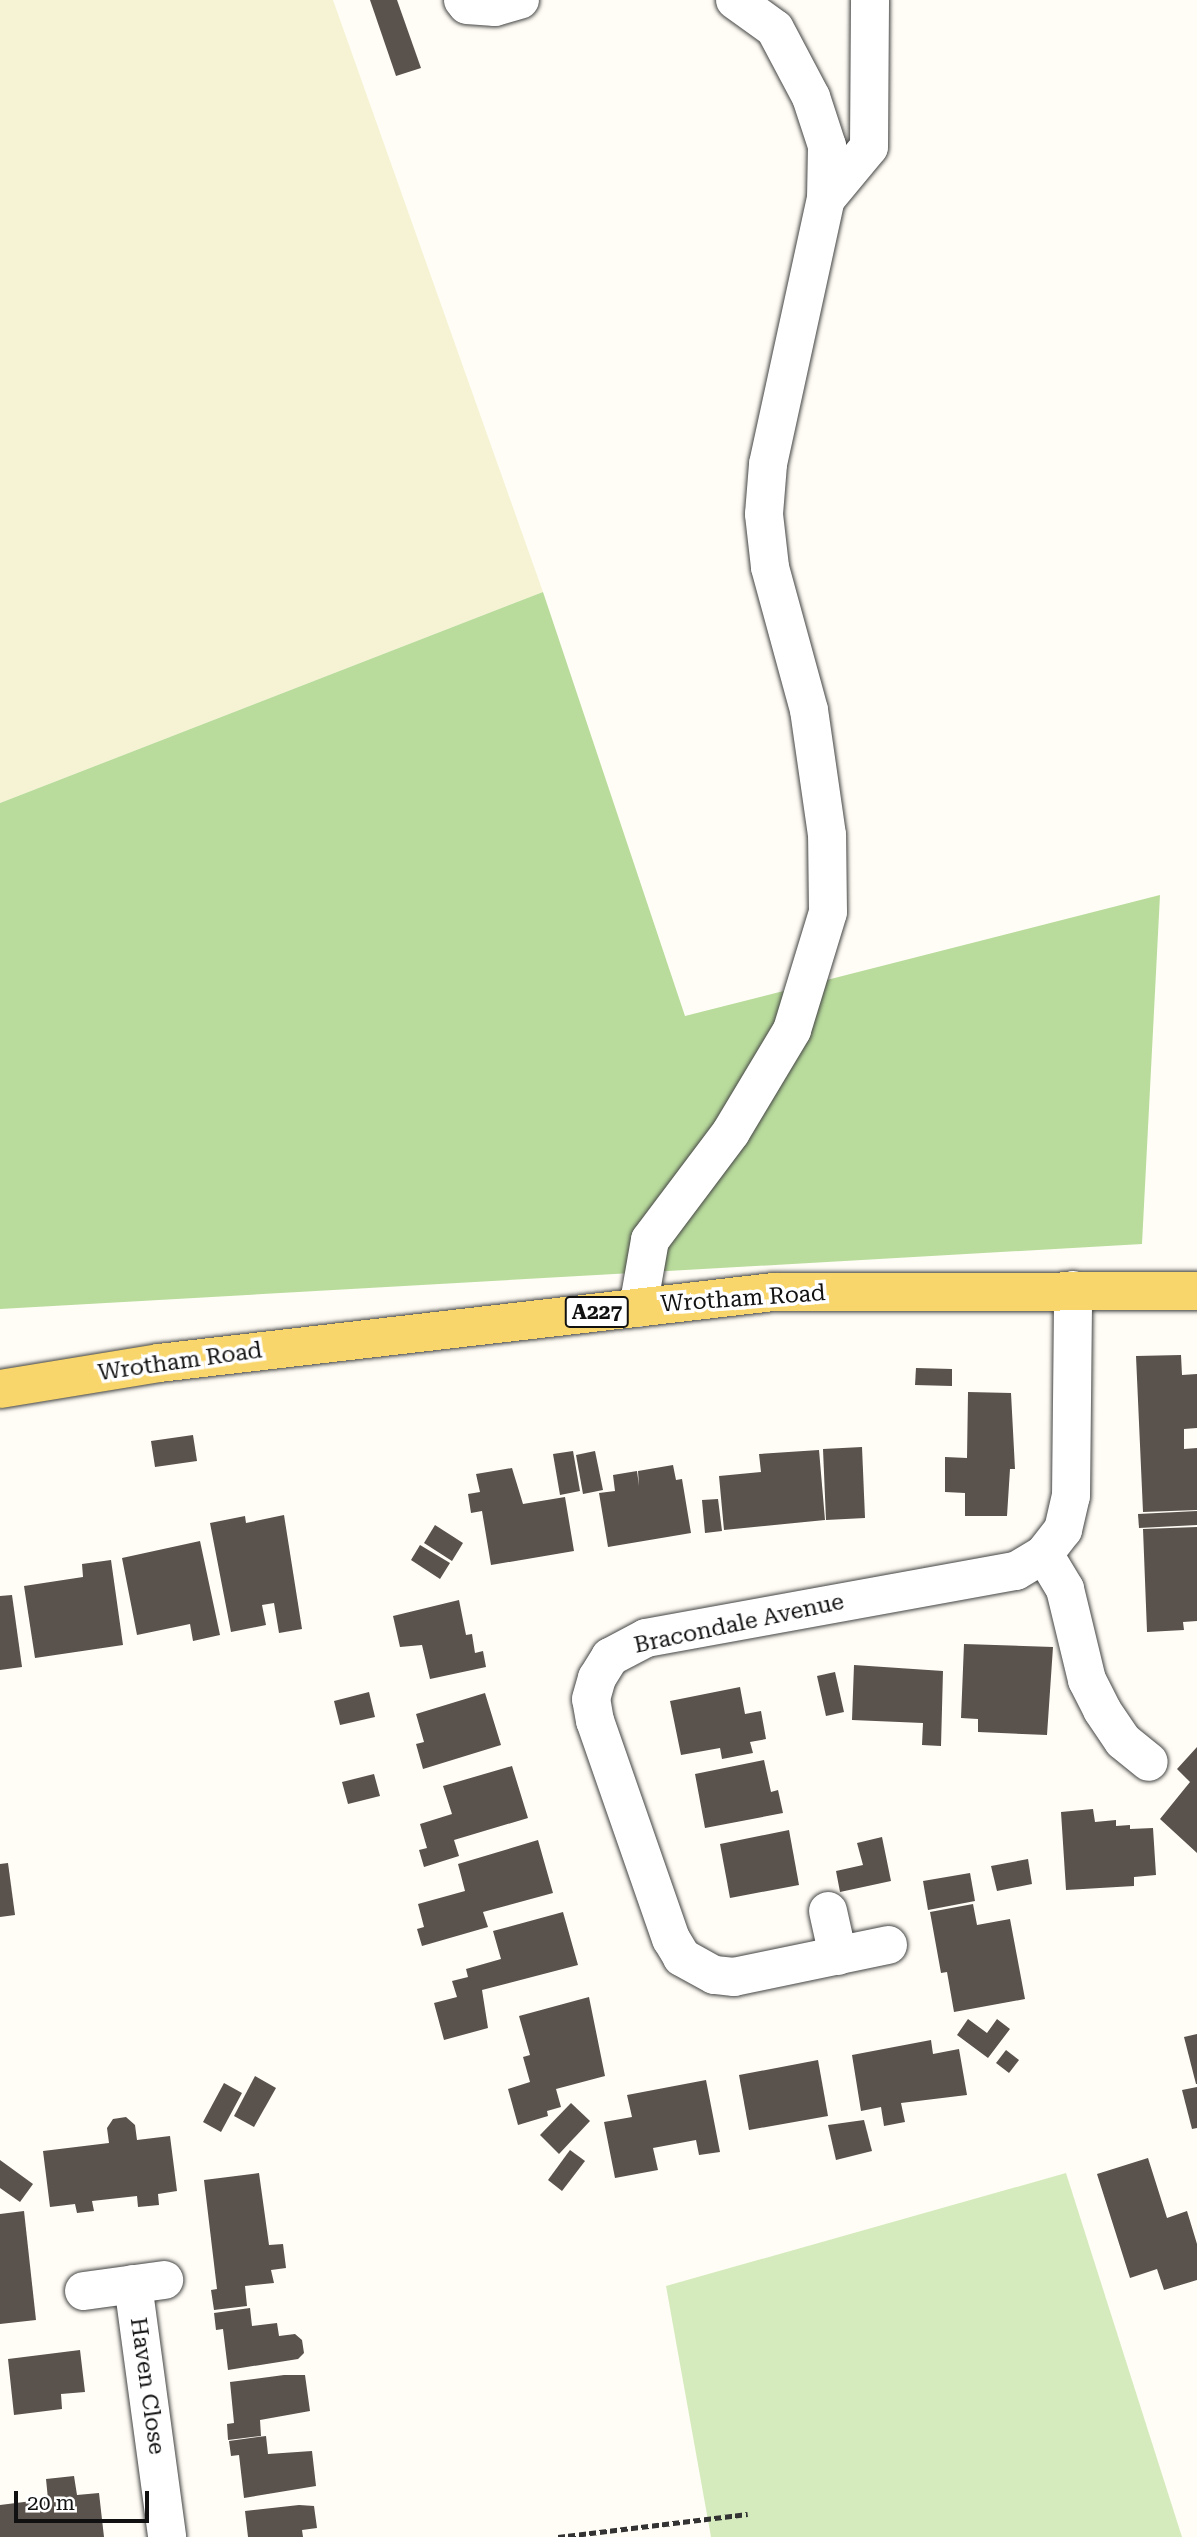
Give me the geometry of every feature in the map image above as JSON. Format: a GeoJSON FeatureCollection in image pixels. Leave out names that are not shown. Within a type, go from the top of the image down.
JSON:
{"type":"FeatureCollection","features":[{"type":"Feature","properties":{"kind":"main road","name":"Wrotham Road"},"geometry":{"type":"LineString","coordinates":[[0,1389],[159,1363],[774,1293],[1197,1291]]}},
{"type":"Feature","properties":{"kind":"street"},"geometry":{"type":"LineString","coordinates":[[463,0],[467,5],[495,7],[520,0]]}},
{"type":"Feature","properties":{"kind":"street"},"geometry":{"type":"LineString","coordinates":[[638,1307],[650,1240],[731,1132],[792,1030],[828,912],[827,835],[809,710],[770,567],[764,514],[768,464],[827,199],[827,146],[810,97],[775,29],[735,0]]}},
{"type":"Feature","properties":{"kind":"street"},"geometry":{"type":"LineString","coordinates":[[827,199],[869,146],[870,0]]}},
{"type":"Feature","properties":{"kind":"street","name":"Bracondale Avenue"},"geometry":{"type":"LineString","coordinates":[[888,1945],[734,1977],[714,1976],[682,1957],[671,1939],[595,1721],[591,1699],[597,1678],[610,1657],[646,1638],[1016,1571],[1044,1554],[1063,1530],[1071,1496],[1073,1290]]}},
{"type":"Feature","properties":{"kind":"street"},"geometry":{"type":"LineString","coordinates":[[1044,1554],[1066,1589],[1087,1680],[1102,1710],[1123,1741],[1149,1762]]}},
{"type":"Feature","properties":{"kind":"street"},"geometry":{"type":"LineString","coordinates":[[828,1911],[838,1955]]}},
{"type":"Feature","properties":{"kind":"street","name":"Haven Close"},"geometry":{"type":"LineString","coordinates":[[84,2291],[149,2282],[167,2537]]}},
{"type":"Feature","properties":{"kind":"path"},"geometry":{"type":"LineString","coordinates":[[558,2537],[748,2514]]}},
{"type":"Feature","properties":{"kind":"shaded area"},"geometry":{"type":"Polygon","coordinates":[[[0,0],[333,0],[543,592],[0,803],[0,0]]]}},
{"type":"Feature","properties":{"kind":"green space"},"geometry":{"type":"Polygon","coordinates":[[[543,592],[685,1016],[1160,895],[1142,1244],[0,1309],[0,803],[543,592]]]}},
{"type":"Feature","properties":{"kind":"green space"},"geometry":{"type":"Polygon","coordinates":[[[1066,2173],[1182,2537],[711,2537],[666,2286],[1066,2173]]]}},
{"type":"Feature","properties":{"kind":"building"},"geometry":{"type":"Polygon","coordinates":[[[370,0],[397,0],[421,68],[396,76],[370,0]]]}},
{"type":"Feature","properties":{"kind":"building"},"geometry":{"type":"Polygon","coordinates":[[[1181,1355],[1182,1375],[1197,1374],[1197,1428],[1184,1429],[1184,1449],[1197,1448],[1197,1510],[1143,1512],[1136,1356],[1181,1355]]]}},
{"type":"Feature","properties":{"kind":"building"},"geometry":{"type":"Polygon","coordinates":[[[916,1368],[952,1369],[952,1386],[915,1385],[916,1368]]]}},
{"type":"Feature","properties":{"kind":"building"},"geometry":{"type":"Polygon","coordinates":[[[968,1392],[1011,1393],[1015,1469],[1010,1469],[1007,1516],[965,1516],[965,1493],[945,1492],[945,1457],[967,1458],[968,1392]]]}},
{"type":"Feature","properties":{"kind":"building"},"geometry":{"type":"Polygon","coordinates":[[[193,1435],[197,1461],[155,1467],[151,1441],[193,1435]]]}},
{"type":"Feature","properties":{"kind":"building"},"geometry":{"type":"Polygon","coordinates":[[[862,1447],[865,1518],[826,1520],[823,1449],[862,1447]]]}},
{"type":"Feature","properties":{"kind":"building"},"geometry":{"type":"Polygon","coordinates":[[[819,1450],[825,1520],[724,1530],[719,1476],[761,1472],[759,1454],[819,1450]]]}},
{"type":"Feature","properties":{"kind":"building"},"geometry":{"type":"Polygon","coordinates":[[[573,1451],[580,1491],[560,1495],[553,1454],[573,1451]]]}},
{"type":"Feature","properties":{"kind":"building"},"geometry":{"type":"Polygon","coordinates":[[[595,1451],[603,1490],[583,1494],[576,1455],[595,1451]]]}},
{"type":"Feature","properties":{"kind":"building"},"geometry":{"type":"Polygon","coordinates":[[[673,1465],[676,1480],[682,1479],[691,1533],[608,1547],[599,1493],[615,1491],[613,1475],[637,1471],[639,1486],[638,1471],[673,1465]]]}},
{"type":"Feature","properties":{"kind":"building"},"geometry":{"type":"Polygon","coordinates":[[[512,1468],[523,1504],[565,1497],[574,1551],[491,1565],[482,1511],[471,1513],[468,1494],[480,1492],[476,1474],[512,1468]]]}},
{"type":"Feature","properties":{"kind":"building"},"geometry":{"type":"Polygon","coordinates":[[[718,1499],[722,1531],[705,1533],[702,1500],[718,1499]]]}},
{"type":"Feature","properties":{"kind":"building"},"geometry":{"type":"Polygon","coordinates":[[[1197,1511],[1197,1525],[1139,1528],[1138,1514],[1197,1511]]]}},
{"type":"Feature","properties":{"kind":"building"},"geometry":{"type":"Polygon","coordinates":[[[284,1515],[302,1629],[279,1633],[274,1603],[262,1605],[266,1625],[231,1632],[210,1523],[245,1516],[246,1523],[284,1515]]]}},
{"type":"Feature","properties":{"kind":"building"},"geometry":{"type":"Polygon","coordinates":[[[435,1525],[463,1543],[452,1561],[424,1543],[435,1525]]]}},
{"type":"Feature","properties":{"kind":"building"},"geometry":{"type":"Polygon","coordinates":[[[1197,1527],[1197,1621],[1183,1622],[1184,1630],[1147,1632],[1143,1529],[1197,1527]]]}},
{"type":"Feature","properties":{"kind":"building"},"geometry":{"type":"Polygon","coordinates":[[[200,1541],[220,1635],[193,1641],[190,1624],[137,1635],[122,1558],[200,1541]]]}},
{"type":"Feature","properties":{"kind":"building"},"geometry":{"type":"Polygon","coordinates":[[[420,1545],[450,1563],[440,1579],[411,1560],[420,1545]]]}},
{"type":"Feature","properties":{"kind":"building"},"geometry":{"type":"Polygon","coordinates":[[[111,1560],[123,1645],[35,1658],[24,1586],[83,1577],[82,1564],[111,1560]]]}},
{"type":"Feature","properties":{"kind":"building"},"geometry":{"type":"Polygon","coordinates":[[[12,1595],[22,1667],[0,1670],[0,1596],[12,1595]]]}},
{"type":"Feature","properties":{"kind":"building"},"geometry":{"type":"Polygon","coordinates":[[[459,1600],[466,1635],[472,1634],[475,1653],[483,1651],[486,1667],[430,1679],[422,1645],[400,1647],[393,1616],[459,1600]]]}},
{"type":"Feature","properties":{"kind":"building"},"geometry":{"type":"Polygon","coordinates":[[[964,1644],[1053,1647],[1047,1735],[978,1732],[978,1719],[961,1718],[964,1644]]]}},
{"type":"Feature","properties":{"kind":"building"},"geometry":{"type":"Polygon","coordinates":[[[854,1665],[943,1671],[941,1746],[922,1745],[923,1723],[852,1720],[854,1665]]]}},
{"type":"Feature","properties":{"kind":"building"},"geometry":{"type":"Polygon","coordinates":[[[835,1672],[844,1712],[826,1716],[817,1676],[835,1672]]]}},
{"type":"Feature","properties":{"kind":"building"},"geometry":{"type":"Polygon","coordinates":[[[740,1687],[745,1714],[761,1711],[766,1739],[750,1742],[753,1753],[722,1759],[720,1748],[681,1755],[670,1701],[740,1687]]]}},
{"type":"Feature","properties":{"kind":"building"},"geometry":{"type":"Polygon","coordinates":[[[369,1692],[375,1717],[340,1725],[334,1701],[369,1692]]]}},
{"type":"Feature","properties":{"kind":"building"},"geometry":{"type":"Polygon","coordinates":[[[485,1693],[501,1745],[423,1769],[416,1744],[424,1742],[416,1714],[485,1693]]]}},
{"type":"Feature","properties":{"kind":"building"},"geometry":{"type":"Polygon","coordinates":[[[1197,1747],[1197,1853],[1160,1819],[1190,1782],[1177,1769],[1197,1747]]]}},
{"type":"Feature","properties":{"kind":"building"},"geometry":{"type":"Polygon","coordinates":[[[764,1760],[771,1792],[778,1790],[783,1813],[705,1828],[695,1774],[764,1760]]]}},
{"type":"Feature","properties":{"kind":"building"},"geometry":{"type":"Polygon","coordinates":[[[512,1766],[528,1818],[454,1840],[459,1856],[424,1867],[419,1850],[427,1848],[420,1824],[452,1814],[443,1786],[512,1766]]]}},
{"type":"Feature","properties":{"kind":"building"},"geometry":{"type":"Polygon","coordinates":[[[374,1774],[380,1796],[348,1804],[342,1782],[374,1774]]]}},
{"type":"Feature","properties":{"kind":"building"},"geometry":{"type":"Polygon","coordinates":[[[1093,1809],[1095,1822],[1116,1820],[1116,1826],[1130,1825],[1130,1829],[1153,1828],[1156,1875],[1134,1877],[1134,1886],[1066,1890],[1061,1812],[1093,1809]]]}},
{"type":"Feature","properties":{"kind":"building"},"geometry":{"type":"Polygon","coordinates":[[[789,1830],[799,1885],[730,1898],[720,1844],[789,1830]]]}},
{"type":"Feature","properties":{"kind":"building"},"geometry":{"type":"Polygon","coordinates":[[[882,1837],[891,1881],[840,1892],[836,1871],[863,1865],[857,1843],[882,1837]]]}},
{"type":"Feature","properties":{"kind":"building"},"geometry":{"type":"Polygon","coordinates":[[[538,1840],[553,1893],[483,1912],[488,1927],[422,1946],[417,1929],[424,1927],[418,1904],[465,1891],[458,1864],[538,1840]]]}},
{"type":"Feature","properties":{"kind":"building"},"geometry":{"type":"Polygon","coordinates":[[[1028,1859],[1032,1884],[997,1891],[991,1866],[1028,1859]]]}},
{"type":"Feature","properties":{"kind":"building"},"geometry":{"type":"Polygon","coordinates":[[[8,1863],[15,1915],[0,1917],[0,1864],[8,1863]]]}},
{"type":"Feature","properties":{"kind":"building"},"geometry":{"type":"Polygon","coordinates":[[[970,1873],[975,1901],[928,1910],[923,1881],[970,1873]]]}},
{"type":"Feature","properties":{"kind":"building"},"geometry":{"type":"Polygon","coordinates":[[[973,1904],[977,1925],[1010,1919],[1025,1999],[954,2012],[947,1972],[941,1973],[930,1912],[973,1904]]]}},
{"type":"Feature","properties":{"kind":"building"},"geometry":{"type":"Polygon","coordinates":[[[563,1912],[578,1965],[482,1990],[488,2028],[444,2040],[434,2003],[457,1997],[452,1981],[468,1977],[466,1969],[501,1959],[493,1931],[563,1912]]]}},
{"type":"Feature","properties":{"kind":"building"},"geometry":{"type":"Polygon","coordinates":[[[589,1997],[605,2076],[556,2089],[561,2107],[547,2111],[548,2116],[518,2125],[508,2089],[530,2082],[523,2057],[530,2055],[519,2016],[589,1997]]]}},
{"type":"Feature","properties":{"kind":"building"},"geometry":{"type":"Polygon","coordinates":[[[968,2019],[987,2033],[997,2019],[1010,2029],[988,2058],[957,2035],[968,2019]]]}},
{"type":"Feature","properties":{"kind":"building"},"geometry":{"type":"Polygon","coordinates":[[[1197,2034],[1197,2084],[1196,2084],[1184,2037],[1197,2034]]]}},
{"type":"Feature","properties":{"kind":"building"},"geometry":{"type":"Polygon","coordinates":[[[931,2040],[933,2054],[959,2049],[967,2095],[901,2103],[905,2122],[884,2126],[881,2107],[861,2111],[852,2055],[931,2040]]]}},
{"type":"Feature","properties":{"kind":"building"},"geometry":{"type":"Polygon","coordinates":[[[1006,2050],[1019,2060],[1009,2073],[996,2063],[1006,2050]]]}},
{"type":"Feature","properties":{"kind":"building"},"geometry":{"type":"Polygon","coordinates":[[[818,2060],[828,2116],[749,2130],[739,2075],[818,2060]]]}},
{"type":"Feature","properties":{"kind":"building"},"geometry":{"type":"Polygon","coordinates":[[[255,2076],[276,2088],[254,2127],[234,2116],[255,2076]]]}},
{"type":"Feature","properties":{"kind":"building"},"geometry":{"type":"Polygon","coordinates":[[[706,2080],[720,2152],[699,2155],[696,2140],[653,2148],[658,2170],[615,2178],[604,2122],[632,2117],[627,2095],[706,2080]]]}},
{"type":"Feature","properties":{"kind":"building"},"geometry":{"type":"Polygon","coordinates":[[[224,2083],[242,2093],[221,2132],[203,2122],[224,2083]]]}},
{"type":"Feature","properties":{"kind":"building"},"geometry":{"type":"Polygon","coordinates":[[[1197,2087],[1197,2128],[1192,2129],[1182,2090],[1197,2087]]]}},
{"type":"Feature","properties":{"kind":"building"},"geometry":{"type":"Polygon","coordinates":[[[571,2103],[590,2121],[559,2154],[540,2135],[571,2103]]]}},
{"type":"Feature","properties":{"kind":"building"},"geometry":{"type":"Polygon","coordinates":[[[126,2117],[135,2125],[137,2140],[170,2136],[177,2191],[158,2194],[159,2205],[138,2207],[137,2196],[92,2201],[94,2211],[77,2213],[75,2204],[50,2207],[43,2151],[109,2143],[107,2128],[113,2119],[126,2117]]]}},
{"type":"Feature","properties":{"kind":"building"},"geometry":{"type":"Polygon","coordinates":[[[864,2120],[872,2151],[836,2160],[828,2125],[864,2120]]]}},
{"type":"Feature","properties":{"kind":"building"},"geometry":{"type":"Polygon","coordinates":[[[570,2150],[585,2161],[562,2191],[548,2180],[570,2150]]]}},
{"type":"Feature","properties":{"kind":"building"},"geometry":{"type":"Polygon","coordinates":[[[1148,2158],[1167,2218],[1187,2211],[1197,2244],[1197,2280],[1164,2290],[1157,2269],[1130,2278],[1097,2174],[1148,2158]]]}},
{"type":"Feature","properties":{"kind":"building"},"geometry":{"type":"Polygon","coordinates":[[[0,2160],[33,2184],[20,2202],[0,2188],[0,2160]]]}},
{"type":"Feature","properties":{"kind":"building"},"geometry":{"type":"Polygon","coordinates":[[[259,2173],[269,2245],[283,2244],[286,2268],[271,2270],[274,2283],[245,2286],[247,2306],[214,2310],[211,2290],[217,2289],[204,2180],[259,2173]]]}},
{"type":"Feature","properties":{"kind":"building"},"geometry":{"type":"Polygon","coordinates":[[[24,2211],[36,2320],[0,2324],[0,2214],[24,2211]]]}},
{"type":"Feature","properties":{"kind":"building"},"geometry":{"type":"Polygon","coordinates":[[[250,2308],[252,2326],[277,2323],[279,2336],[295,2334],[302,2340],[304,2353],[298,2359],[228,2370],[223,2329],[216,2330],[214,2313],[250,2308]]]}},
{"type":"Feature","properties":{"kind":"building"},"geometry":{"type":"Polygon","coordinates":[[[80,2350],[85,2392],[61,2394],[62,2409],[14,2415],[8,2359],[80,2350]]]}},
{"type":"Feature","properties":{"kind":"building"},"geometry":{"type":"Polygon","coordinates":[[[305,2375],[310,2411],[260,2420],[261,2436],[228,2440],[227,2424],[234,2423],[230,2382],[305,2375]]]}},
{"type":"Feature","properties":{"kind":"building"},"geometry":{"type":"Polygon","coordinates":[[[266,2436],[268,2454],[312,2451],[316,2486],[244,2498],[239,2455],[231,2456],[229,2441],[266,2436]]]}},
{"type":"Feature","properties":{"kind":"building"},"geometry":{"type":"Polygon","coordinates":[[[74,2476],[77,2495],[99,2493],[104,2537],[0,2537],[0,2505],[48,2499],[46,2479],[74,2476]]]}},
{"type":"Feature","properties":{"kind":"building"},"geometry":{"type":"Polygon","coordinates":[[[314,2506],[317,2528],[302,2530],[303,2537],[248,2537],[245,2511],[314,2506]]]}}]}
